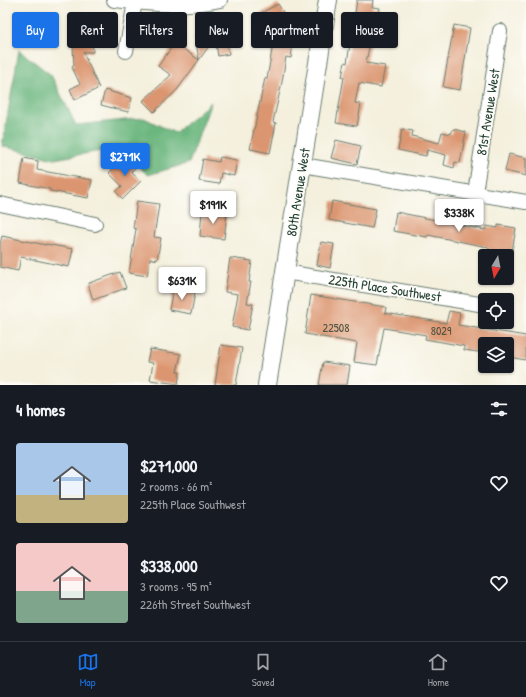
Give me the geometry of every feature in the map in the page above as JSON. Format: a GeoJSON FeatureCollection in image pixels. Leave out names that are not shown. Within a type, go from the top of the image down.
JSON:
{"type":"FeatureCollection","features":[{"type":"Feature","properties":{"kind":"street"},"geometry":{"type":"LineString","coordinates":[[114,0],[172,6],[202,4],[220,0]]}},
{"type":"Feature","properties":{"kind":"street","name":"80th Avenue West"},"geometry":{"type":"LineString","coordinates":[[267,385],[328,0]]}},
{"type":"Feature","properties":{"kind":"street"},"geometry":{"type":"LineString","coordinates":[[126,52],[135,2]]}},
{"type":"Feature","properties":{"kind":"street","name":"81st Avenue West"},"geometry":{"type":"LineString","coordinates":[[475,194],[500,30]]}},
{"type":"Feature","properties":{"kind":"street"},"geometry":{"type":"LineString","coordinates":[[302,165],[526,202]]}},
{"type":"Feature","properties":{"kind":"street"},"geometry":{"type":"LineString","coordinates":[[0,204],[95,224]]}},
{"type":"Feature","properties":{"kind":"street","name":"225th Place Southwest"},"geometry":{"type":"LineString","coordinates":[[285,272],[478,304]]}},
{"type":"Feature","properties":{"kind":"green space"},"geometry":{"type":"Polygon","coordinates":[[[19,50],[51,75],[76,125],[144,118],[175,133],[211,102],[189,163],[148,175],[119,148],[54,159],[2,146],[19,50]]]}},
{"type":"Feature","properties":{"kind":"building"},"geometry":{"type":"Polygon","coordinates":[[[357,0],[373,0],[372,7],[380,8],[379,12],[355,12],[357,0]]]}},
{"type":"Feature","properties":{"kind":"building"},"geometry":{"type":"Polygon","coordinates":[[[278,4],[283,12],[263,12],[278,4]]]}},
{"type":"Feature","properties":{"kind":"building"},"geometry":{"type":"Polygon","coordinates":[[[454,25],[470,28],[460,90],[443,87],[454,25]]]}},
{"type":"Feature","properties":{"kind":"building"},"geometry":{"type":"Polygon","coordinates":[[[73,48],[93,48],[93,52],[83,52],[99,88],[75,100],[70,89],[80,84],[72,67],[74,66],[73,48]]]}},
{"type":"Feature","properties":{"kind":"building"},"geometry":{"type":"Polygon","coordinates":[[[171,48],[182,48],[199,60],[177,90],[154,112],[143,101],[171,75],[158,66],[171,48]]]}},
{"type":"Feature","properties":{"kind":"building"},"geometry":{"type":"Polygon","coordinates":[[[197,48],[208,48],[199,60],[197,48]]]}},
{"type":"Feature","properties":{"kind":"building"},"geometry":{"type":"Polygon","coordinates":[[[217,48],[228,48],[229,54],[218,56],[217,48]]]}},
{"type":"Feature","properties":{"kind":"building"},"geometry":{"type":"Polygon","coordinates":[[[272,48],[292,48],[291,58],[286,57],[273,122],[276,123],[270,153],[250,149],[265,78],[267,79],[272,48]]]}},
{"type":"Feature","properties":{"kind":"building"},"geometry":{"type":"Polygon","coordinates":[[[349,48],[369,48],[366,63],[385,66],[381,87],[359,83],[355,103],[361,104],[357,126],[336,123],[344,77],[342,77],[345,62],[347,63],[349,48]]]}},
{"type":"Feature","properties":{"kind":"building"},"geometry":{"type":"Polygon","coordinates":[[[105,90],[132,98],[128,112],[101,105],[105,90]]]}},
{"type":"Feature","properties":{"kind":"building"},"geometry":{"type":"Polygon","coordinates":[[[402,129],[413,131],[412,136],[439,143],[442,132],[451,134],[453,129],[466,132],[460,163],[455,162],[454,168],[444,165],[446,155],[427,150],[426,156],[398,150],[402,129]]]}},
{"type":"Feature","properties":{"kind":"building"},"geometry":{"type":"Polygon","coordinates":[[[336,140],[361,146],[357,164],[331,158],[336,140]]]}},
{"type":"Feature","properties":{"kind":"building"},"geometry":{"type":"Polygon","coordinates":[[[509,154],[526,158],[526,176],[505,171],[509,154]]]}},
{"type":"Feature","properties":{"kind":"building"},"geometry":{"type":"Polygon","coordinates":[[[126,156],[136,167],[131,172],[141,181],[123,199],[116,192],[122,186],[109,173],[126,156]]]}},
{"type":"Feature","properties":{"kind":"building"},"geometry":{"type":"Polygon","coordinates":[[[220,157],[237,160],[234,176],[221,173],[219,184],[199,181],[203,159],[219,162],[220,157]]]}},
{"type":"Feature","properties":{"kind":"building"},"geometry":{"type":"Polygon","coordinates":[[[24,158],[38,161],[37,170],[92,180],[88,198],[50,191],[50,189],[20,183],[24,158]]]}},
{"type":"Feature","properties":{"kind":"building"},"geometry":{"type":"Polygon","coordinates":[[[137,201],[159,204],[154,237],[161,238],[157,260],[150,258],[147,276],[129,273],[136,229],[133,228],[137,201]]]}},
{"type":"Feature","properties":{"kind":"building"},"geometry":{"type":"Polygon","coordinates":[[[332,201],[376,209],[372,228],[329,220],[332,201]]]}},
{"type":"Feature","properties":{"kind":"building"},"geometry":{"type":"Polygon","coordinates":[[[202,211],[227,213],[224,239],[200,236],[202,211]]]}},
{"type":"Feature","properties":{"kind":"building"},"geometry":{"type":"Polygon","coordinates":[[[396,212],[485,230],[486,226],[498,228],[498,225],[516,228],[512,249],[490,249],[483,246],[428,235],[427,237],[393,231],[396,212]]]}},
{"type":"Feature","properties":{"kind":"building"},"geometry":{"type":"Polygon","coordinates":[[[2,236],[73,249],[69,267],[21,257],[18,271],[0,267],[0,244],[2,236]]]}},
{"type":"Feature","properties":{"kind":"building"},"geometry":{"type":"Polygon","coordinates":[[[321,242],[334,244],[330,268],[317,265],[321,242]]]}},
{"type":"Feature","properties":{"kind":"building"},"geometry":{"type":"Polygon","coordinates":[[[230,258],[252,261],[249,282],[251,282],[247,303],[253,304],[248,330],[232,327],[238,294],[225,292],[230,258]]]}},
{"type":"Feature","properties":{"kind":"building"},"geometry":{"type":"Polygon","coordinates":[[[120,272],[126,288],[93,300],[89,283],[120,272]]]}},
{"type":"Feature","properties":{"kind":"building"},"geometry":{"type":"Polygon","coordinates":[[[173,288],[195,293],[191,314],[169,310],[173,288]]]}},
{"type":"Feature","properties":{"kind":"building"},"geometry":{"type":"Polygon","coordinates":[[[311,295],[386,307],[385,313],[446,323],[449,311],[460,313],[458,325],[526,336],[526,360],[514,358],[514,337],[478,337],[478,352],[464,350],[464,346],[425,339],[426,335],[384,328],[377,365],[354,362],[357,343],[305,334],[311,295]]]}},
{"type":"Feature","properties":{"kind":"building"},"geometry":{"type":"Polygon","coordinates":[[[221,345],[242,348],[236,385],[215,385],[221,345]]]}},
{"type":"Feature","properties":{"kind":"building"},"geometry":{"type":"Polygon","coordinates":[[[150,349],[181,354],[177,372],[180,372],[178,384],[150,380],[153,363],[147,362],[150,349]]]}},
{"type":"Feature","properties":{"kind":"building"},"geometry":{"type":"Polygon","coordinates":[[[323,362],[350,366],[347,385],[319,385],[323,362]]]}}]}
